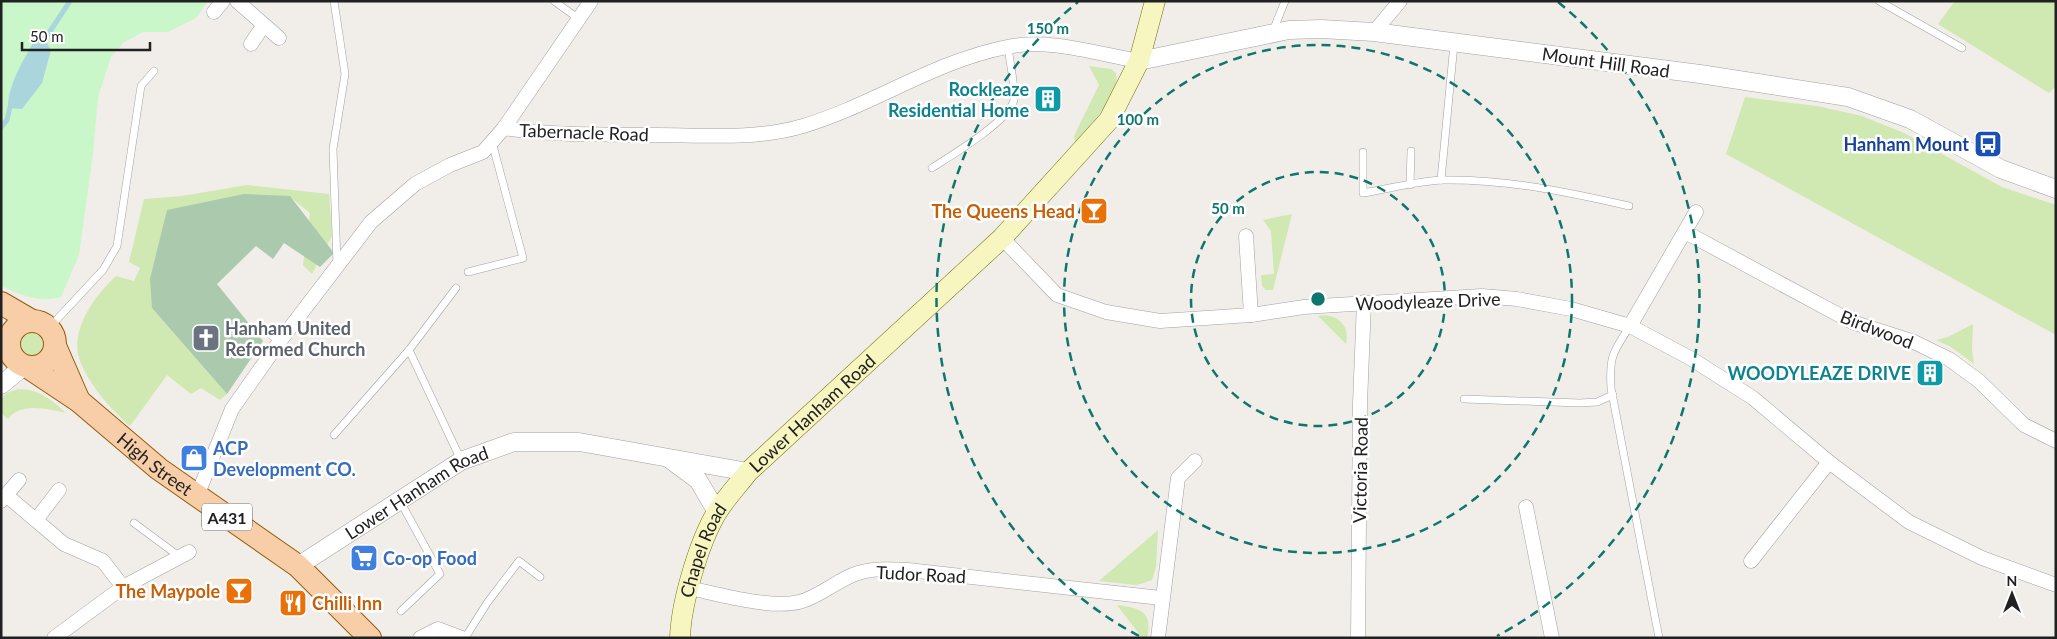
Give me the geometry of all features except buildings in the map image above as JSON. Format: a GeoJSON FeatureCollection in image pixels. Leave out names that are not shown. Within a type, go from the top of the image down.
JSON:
{"type":"FeatureCollection","features":[{"type":"Feature","properties":{"kind":"main road","name":"Lower Hanham Road"},"geometry":{"type":"LineString","coordinates":[[748,472],[1002,238],[1109,120],[1139,62],[1155,1]]}},
{"type":"Feature","properties":{"kind":"main road"},"geometry":{"type":"LineString","coordinates":[[1,303],[45,332],[53,354],[43,364],[26,366]]}},
{"type":"Feature","properties":{"kind":"main road","name":"A431"},"geometry":{"type":"LineString","coordinates":[[26,366],[15,360],[5,340],[18,326],[45,332]]}},
{"type":"Feature","properties":{"kind":"main road","name":"High Street"},"geometry":{"type":"LineString","coordinates":[[45,332],[79,401]]}},
{"type":"Feature","properties":{"kind":"main road","name":"High Street"},"geometry":{"type":"LineString","coordinates":[[26,366],[79,401],[159,469],[298,566],[370,638]]}},
{"type":"Feature","properties":{"kind":"main road","name":"Chapel Road"},"geometry":{"type":"LineString","coordinates":[[680,638],[689,588],[701,548],[717,512],[748,472]]}},
{"type":"Feature","properties":{"kind":"street"},"geometry":{"type":"LineString","coordinates":[[214,12],[223,1]]}},
{"type":"Feature","properties":{"kind":"street"},"geometry":{"type":"LineString","coordinates":[[236,1],[279,38]]}},
{"type":"Feature","properties":{"kind":"street"},"geometry":{"type":"LineString","coordinates":[[504,128],[591,1]]}},
{"type":"Feature","properties":{"kind":"street"},"geometry":{"type":"LineString","coordinates":[[1374,32],[1400,1]]}},
{"type":"Feature","properties":{"kind":"street"},"geometry":{"type":"LineString","coordinates":[[251,44],[264,26]]}},
{"type":"Feature","properties":{"kind":"street","name":"Mount Hill Road"},"geometry":{"type":"LineString","coordinates":[[1139,62],[1272,33],[1289,30],[1321,29],[1374,32],[1700,74],[1848,97],[1910,120],[2001,169],[2056,189]]}},
{"type":"Feature","properties":{"kind":"street","name":"Tabernacle Road"},"geometry":{"type":"LineString","coordinates":[[197,496],[232,409],[337,264],[371,222],[415,184],[450,165],[483,152],[504,128],[538,134],[721,135],[765,132],[802,126],[951,62],[1008,46],[1062,47],[1139,62]]}},
{"type":"Feature","properties":{"kind":"street"},"geometry":{"type":"LineString","coordinates":[[1630,326],[1696,212]]}},
{"type":"Feature","properties":{"kind":"street","name":"Birdwood"},"geometry":{"type":"LineString","coordinates":[[1686,232],[1852,322],[1914,342],[1949,359],[1979,381],[2024,425],[2056,441]]}},
{"type":"Feature","properties":{"kind":"street"},"geometry":{"type":"LineString","coordinates":[[1246,236],[1251,315]]}},
{"type":"Feature","properties":{"kind":"street","name":"Woodyleaze Drive"},"geometry":{"type":"LineString","coordinates":[[1002,238],[1057,295],[1106,312],[1160,321],[1251,315],[1304,307],[1364,302],[1482,296],[1518,299],[1571,309],[1630,326],[1690,358],[1753,398],[1829,462],[1909,522],[1982,558],[2056,585]]}},
{"type":"Feature","properties":{"kind":"street","name":"Victoria Road"},"geometry":{"type":"LineString","coordinates":[[1358,638],[1360,404],[1364,302]]}},
{"type":"Feature","properties":{"kind":"street"},"geometry":{"type":"LineString","coordinates":[[1,385],[26,366]]}},
{"type":"Feature","properties":{"kind":"street","name":"Lower Hanham Road"},"geometry":{"type":"LineString","coordinates":[[298,566],[461,461],[514,442],[579,442],[748,472]]}},
{"type":"Feature","properties":{"kind":"street"},"geometry":{"type":"LineString","coordinates":[[667,457],[698,480],[717,512]]}},
{"type":"Feature","properties":{"kind":"street"},"geometry":{"type":"LineString","coordinates":[[1158,638],[1161,598],[1178,478],[1194,461]]}},
{"type":"Feature","properties":{"kind":"street"},"geometry":{"type":"LineString","coordinates":[[1751,561],[1829,462]]}},
{"type":"Feature","properties":{"kind":"street"},"geometry":{"type":"LineString","coordinates":[[18,480],[4,498],[36,520],[64,544],[103,561],[123,587]]}},
{"type":"Feature","properties":{"kind":"street"},"geometry":{"type":"LineString","coordinates":[[36,520],[59,490]]}},
{"type":"Feature","properties":{"kind":"street"},"geometry":{"type":"LineString","coordinates":[[1526,507],[1552,638]]}},
{"type":"Feature","properties":{"kind":"street"},"geometry":{"type":"LineString","coordinates":[[54,638],[123,587],[185,555]]}},
{"type":"Feature","properties":{"kind":"street","name":"Tudor Road"},"geometry":{"type":"LineString","coordinates":[[689,588],[737,599],[788,604],[800,602],[858,573],[882,569],[918,571],[1161,598]]}},
{"type":"Feature","properties":{"kind":"street"},"geometry":{"type":"LineString","coordinates":[[420,638],[438,629],[462,638]]}},
{"type":"Feature","properties":{"kind":"lane"},"geometry":{"type":"LineString","coordinates":[[334,1],[345,74],[332,156],[337,264]]}},
{"type":"Feature","properties":{"kind":"lane"},"geometry":{"type":"LineString","coordinates":[[554,1],[579,19]]}},
{"type":"Feature","properties":{"kind":"lane"},"geometry":{"type":"LineString","coordinates":[[1272,33],[1285,1]]}},
{"type":"Feature","properties":{"kind":"lane"},"geometry":{"type":"LineString","coordinates":[[1879,1],[1962,48]]}},
{"type":"Feature","properties":{"kind":"lane"},"geometry":{"type":"LineString","coordinates":[[1441,180],[1454,42]]}},
{"type":"Feature","properties":{"kind":"lane"},"geometry":{"type":"LineString","coordinates":[[932,168],[978,137],[1010,111],[1015,98],[1008,46]]}},
{"type":"Feature","properties":{"kind":"lane"},"geometry":{"type":"LineString","coordinates":[[45,332],[102,270],[117,246],[142,86],[154,70]]}},
{"type":"Feature","properties":{"kind":"lane"},"geometry":{"type":"LineString","coordinates":[[468,272],[523,258],[492,142]]}},
{"type":"Feature","properties":{"kind":"lane"},"geometry":{"type":"LineString","coordinates":[[1362,152],[1362,192],[1441,180],[1506,184],[1564,191],[1629,206]]}},
{"type":"Feature","properties":{"kind":"lane"},"geometry":{"type":"LineString","coordinates":[[1410,186],[1411,152]]}},
{"type":"Feature","properties":{"kind":"lane"},"geometry":{"type":"LineString","coordinates":[[334,435],[409,350],[456,288]]}},
{"type":"Feature","properties":{"kind":"lane"},"geometry":{"type":"LineString","coordinates":[[1630,326],[1614,350],[1610,364],[1613,395],[1660,637]]}},
{"type":"Feature","properties":{"kind":"lane"},"geometry":{"type":"LineString","coordinates":[[263,330],[280,341]]}},
{"type":"Feature","properties":{"kind":"lane"},"geometry":{"type":"LineString","coordinates":[[409,350],[461,461]]}},
{"type":"Feature","properties":{"kind":"lane"},"geometry":{"type":"LineString","coordinates":[[1464,400],[1580,403],[1597,402],[1613,395]]}},
{"type":"Feature","properties":{"kind":"lane"},"geometry":{"type":"LineString","coordinates":[[400,500],[440,574],[401,611]]}},
{"type":"Feature","properties":{"kind":"lane"},"geometry":{"type":"LineString","coordinates":[[134,523],[185,555]]}},
{"type":"Feature","properties":{"kind":"lane"},"geometry":{"type":"LineString","coordinates":[[466,638],[486,603],[519,561],[540,577]]}},
{"type":"Feature","properties":{"kind":"green space"},"geometry":{"type":"Polygon","coordinates":[[[1,1],[208,1],[196,18],[168,32],[143,32],[123,43],[111,57],[98,97],[93,154],[79,255],[61,297],[53,299],[37,299],[1,286],[1,1]]]}},
{"type":"Feature","properties":{"kind":"green space"},"geometry":{"type":"Polygon","coordinates":[[[1955,1],[2056,1],[2056,86],[2049,93],[1938,24],[1955,1]]]}},
{"type":"Feature","properties":{"kind":"green space"},"geometry":{"type":"Polygon","coordinates":[[[1089,66],[1111,69],[1116,73],[1116,82],[1109,101],[1075,143],[1074,136],[1099,85],[1089,66]]]}},
{"type":"Feature","properties":{"kind":"green space"},"geometry":{"type":"Polygon","coordinates":[[[1745,97],[1817,106],[1862,116],[1904,133],[2002,187],[2056,205],[2056,335],[1726,154],[1745,97]]]}},
{"type":"Feature","properties":{"kind":"green space"},"geometry":{"type":"Polygon","coordinates":[[[247,185],[329,194],[332,236],[312,274],[303,265],[310,213],[290,197],[152,308],[227,394],[220,400],[201,388],[191,394],[167,375],[130,426],[99,393],[81,363],[77,343],[79,332],[88,310],[116,276],[134,281],[140,268],[129,262],[144,199],[182,196],[247,185]]]}},
{"type":"Feature","properties":{"kind":"green space"},"geometry":{"type":"Polygon","coordinates":[[[244,194],[290,196],[334,253],[320,267],[284,243],[273,259],[256,246],[217,284],[263,341],[227,394],[152,308],[150,279],[167,210],[244,194]]]}},
{"type":"Feature","properties":{"kind":"green space"},"geometry":{"type":"Polygon","coordinates":[[[1292,214],[1273,290],[1266,290],[1262,286],[1261,275],[1274,274],[1271,231],[1263,220],[1292,214]]]}},
{"type":"Feature","properties":{"kind":"green space"},"geometry":{"type":"Polygon","coordinates":[[[1318,316],[1332,316],[1343,325],[1347,338],[1346,344],[1318,316]]]}},
{"type":"Feature","properties":{"kind":"green space"},"geometry":{"type":"Polygon","coordinates":[[[1973,324],[1972,351],[1974,364],[1951,347],[1936,340],[1948,337],[1973,324]]]}},
{"type":"Feature","properties":{"kind":"green space"},"geometry":{"type":"Polygon","coordinates":[[[32,330],[42,334],[46,344],[42,354],[32,358],[22,354],[18,344],[22,334],[32,330]]]}},
{"type":"Feature","properties":{"kind":"green space"},"geometry":{"type":"Polygon","coordinates":[[[18,389],[39,393],[66,413],[35,408],[20,410],[8,419],[1,413],[1,398],[7,393],[18,389]]]}},
{"type":"Feature","properties":{"kind":"green space"},"geometry":{"type":"Polygon","coordinates":[[[1158,530],[1156,567],[1152,580],[1137,585],[1099,581],[1158,530]]]}},
{"type":"Feature","properties":{"kind":"green space"},"geometry":{"type":"Polygon","coordinates":[[[1117,605],[1143,612],[1148,622],[1147,638],[1142,638],[1117,605]]]}},
{"type":"Feature","properties":{"kind":"water"},"geometry":{"type":"Polygon","coordinates":[[[37,36],[44,38],[51,50],[42,83],[22,109],[8,108],[14,80],[37,36]]]}},
{"type":"Feature","properties":{"kind":"waterway"},"geometry":{"type":"LineString","coordinates":[[41,45],[70,1]]}},
{"type":"Feature","properties":{"kind":"waterway"},"geometry":{"type":"LineString","coordinates":[[1,127],[7,120],[11,103]]}},
{"type":"Feature","properties":{"kind":"place","name":"Rockleaze Residential Home"},"geometry":{"type":"Point","coordinates":[1048,99]}},
{"type":"Feature","properties":{"kind":"place","name":"Hanham Mount"},"geometry":{"type":"Point","coordinates":[1988,144]}},
{"type":"Feature","properties":{"kind":"place","name":"The Queens Head"},"geometry":{"type":"Point","coordinates":[1094,211]}},
{"type":"Feature","properties":{"kind":"place","name":"Hanham United Reformed Church"},"geometry":{"type":"Point","coordinates":[206,338]}},
{"type":"Feature","properties":{"kind":"place","name":"WOODYLEAZE DRIVE"},"geometry":{"type":"Point","coordinates":[1930,373]}},
{"type":"Feature","properties":{"kind":"place","name":"ACP Development CO."},"geometry":{"type":"Point","coordinates":[194,458]}},
{"type":"Feature","properties":{"kind":"place","name":"Co-op Food"},"geometry":{"type":"Point","coordinates":[364,558]}},
{"type":"Feature","properties":{"kind":"place","name":"The Maypole"},"geometry":{"type":"Point","coordinates":[239,591]}},
{"type":"Feature","properties":{"kind":"place","name":"Chilli Inn"},"geometry":{"type":"Point","coordinates":[293,603]}}]}
